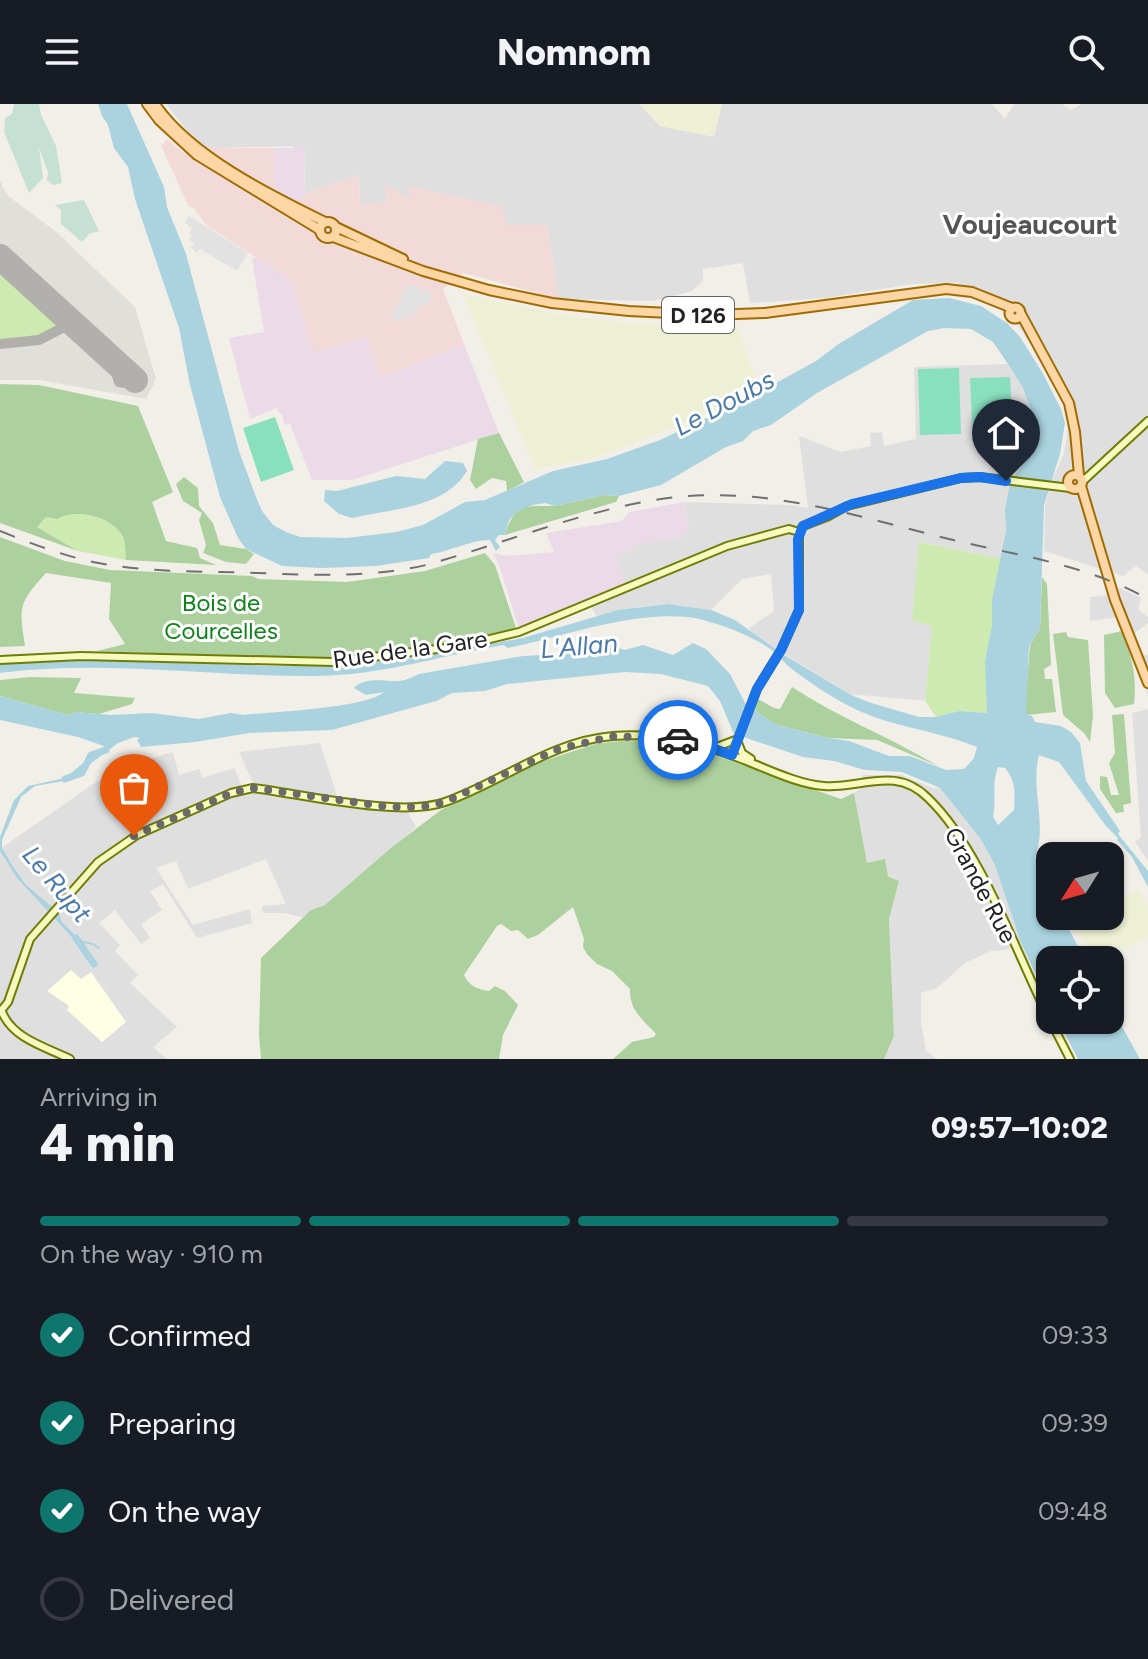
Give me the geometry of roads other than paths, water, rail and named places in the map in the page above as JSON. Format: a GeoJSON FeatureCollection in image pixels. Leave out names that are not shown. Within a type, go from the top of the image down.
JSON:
{"type":"FeatureCollection","features":[{"type":"Feature","properties":{"kind":"main road"},"geometry":{"type":"LineString","coordinates":[[147,104],[159,120],[197,155],[320,230],[324,237],[333,237],[336,227],[332,222],[325,222],[225,166],[184,135],[155,104]]}},
{"type":"Feature","properties":{"kind":"main road"},"geometry":{"type":"LineString","coordinates":[[320,230],[325,222]]}},
{"type":"Feature","properties":{"kind":"main road","name":"D 126"},"geometry":{"type":"LineString","coordinates":[[336,227],[419,266],[455,279],[573,306]]}},
{"type":"Feature","properties":{"kind":"main road","name":"D 126"},"geometry":{"type":"LineString","coordinates":[[333,237],[457,282],[522,298],[573,306],[710,315],[765,313],[930,289],[958,289],[987,297],[1014,313],[1037,346],[1069,403],[1074,423],[1078,480]]}},
{"type":"Feature","properties":{"kind":"main road"},"geometry":{"type":"LineString","coordinates":[[732,755],[757,689],[779,653],[799,610],[799,532],[803,526],[852,504],[961,478],[980,477],[1055,488],[1078,480],[1148,421]]}},
{"type":"Feature","properties":{"kind":"main road"},"geometry":{"type":"LineString","coordinates":[[1078,480],[1081,501],[1092,525],[1115,600],[1148,683]]}},
{"type":"Feature","properties":{"kind":"main road","name":"Rue de la Gare"},"geometry":{"type":"LineString","coordinates":[[0,660],[81,656],[333,662],[461,646],[557,619],[727,546],[789,529],[799,532]]}},
{"type":"Feature","properties":{"kind":"main road","name":"Grande Rue"},"geometry":{"type":"LineString","coordinates":[[1,1012],[30,939],[98,862],[134,836],[231,793],[253,788],[389,807],[422,807],[445,802],[541,756],[608,737],[663,737],[694,742],[823,786],[877,779],[898,782],[923,793],[944,815],[977,868],[1036,991]]}},
{"type":"Feature","properties":{"kind":"main road"},"geometry":{"type":"LineString","coordinates":[[713,749],[738,739]]}},
{"type":"Feature","properties":{"kind":"main road"},"geometry":{"type":"LineString","coordinates":[[738,739],[742,753],[767,769]]}},
{"type":"Feature","properties":{"kind":"main road"},"geometry":{"type":"LineString","coordinates":[[1,1012],[7,1024],[21,1035],[70,1059]]}},
{"type":"Feature","properties":{"kind":"main road","name":"Grande Rue"},"geometry":{"type":"LineString","coordinates":[[1057,1034],[1070,1059]]}},
{"type":"Feature","properties":{"kind":"water"},"geometry":{"type":"Polygon","coordinates":[[[98,104],[127,104],[164,187],[167,207],[186,254],[239,451],[256,497],[273,525],[300,537],[347,538],[423,525],[465,502],[485,500],[553,471],[607,459],[660,440],[749,398],[816,361],[840,343],[913,300],[949,298],[981,306],[1007,323],[1020,337],[1042,372],[1065,423],[1060,454],[1044,505],[1040,628],[1029,646],[1026,714],[1032,716],[1035,722],[1061,726],[1080,743],[1086,781],[1120,831],[1118,834],[1148,871],[1148,887],[1124,848],[1124,842],[1117,840],[1059,762],[1039,755],[1036,781],[1040,832],[1035,857],[1036,930],[1069,930],[1078,946],[1036,946],[1036,975],[1021,943],[995,865],[980,838],[940,788],[902,772],[865,770],[834,761],[803,757],[734,734],[720,701],[708,686],[661,674],[625,672],[452,693],[436,701],[332,730],[249,733],[141,747],[137,740],[140,738],[118,743],[69,780],[35,786],[21,797],[2,840],[2,848],[26,885],[58,912],[62,922],[82,942],[79,945],[17,878],[0,851],[0,837],[14,800],[28,786],[65,778],[104,746],[78,737],[0,720],[0,696],[68,715],[76,712],[111,715],[151,713],[199,719],[231,713],[243,715],[339,706],[384,692],[366,695],[354,688],[364,682],[400,681],[419,674],[523,656],[578,653],[610,645],[625,650],[643,645],[673,655],[693,643],[706,649],[730,674],[745,703],[774,724],[849,741],[889,756],[910,756],[946,770],[964,769],[974,758],[977,747],[864,713],[818,688],[776,653],[746,635],[687,617],[620,621],[508,648],[503,645],[388,669],[342,675],[278,676],[119,668],[0,673],[0,664],[64,659],[272,666],[345,665],[413,658],[523,638],[618,610],[668,604],[711,610],[735,620],[781,653],[868,702],[919,717],[936,717],[959,711],[987,713],[985,661],[992,625],[992,600],[1006,531],[1005,510],[1010,483],[1035,447],[1038,430],[1023,388],[993,342],[971,329],[944,328],[928,331],[817,393],[771,425],[753,431],[743,441],[726,447],[661,485],[619,496],[604,495],[555,506],[545,503],[518,511],[509,520],[505,535],[499,535],[495,540],[500,547],[496,551],[490,540],[484,540],[431,554],[429,558],[376,566],[282,566],[246,549],[220,497],[190,385],[179,328],[135,199],[128,167],[114,148],[98,104]],[[998,767],[993,817],[998,825],[1014,810],[1013,783],[1005,768],[998,767]]]}},
{"type":"Feature","properties":{"kind":"water"},"geometry":{"type":"Polygon","coordinates":[[[445,461],[463,463],[467,471],[445,493],[416,505],[352,518],[339,514],[324,501],[325,490],[337,491],[396,476],[425,479],[445,461]]]}},
{"type":"Feature","properties":{"kind":"water"},"geometry":{"type":"Polygon","coordinates":[[[1124,1030],[1140,1059],[1078,1059],[1065,1034],[1124,1034],[1124,1030]]]}},
{"type":"Feature","properties":{"kind":"waterway","name":"Le Rupt"},"geometry":{"type":"LineString","coordinates":[[65,779],[82,773],[91,755],[106,750]]}},
{"type":"Feature","properties":{"kind":"waterway","name":"Le Rupt"},"geometry":{"type":"LineString","coordinates":[[76,938],[94,964]]}},
{"type":"Feature","properties":{"kind":"waterway"},"geometry":{"type":"LineString","coordinates":[[79,941],[99,948]]}},
{"type":"Feature","properties":{"kind":"railway"},"geometry":{"type":"LineString","coordinates":[[0,531],[69,556],[133,568],[342,575],[426,565],[583,516],[647,501],[714,495],[749,497],[819,507],[1055,563],[1103,578],[1148,599]]}},
{"type":"Feature","properties":{"kind":"district","name":"Voujeaucourt"},"geometry":{"type":"Point","coordinates":[1030,224]}},
{"type":"Feature","properties":{"kind":"water label","name":"Le Doubs"},"geometry":{"type":"Point","coordinates":[724,403]}},
{"type":"Feature","properties":{"kind":"water label","name":"L'Allan"},"geometry":{"type":"Point","coordinates":[579,646]}},
{"type":"Feature","properties":{"kind":"park label","name":"Bois de Courcelles"},"geometry":{"type":"Point","coordinates":[221,616]}}]}
